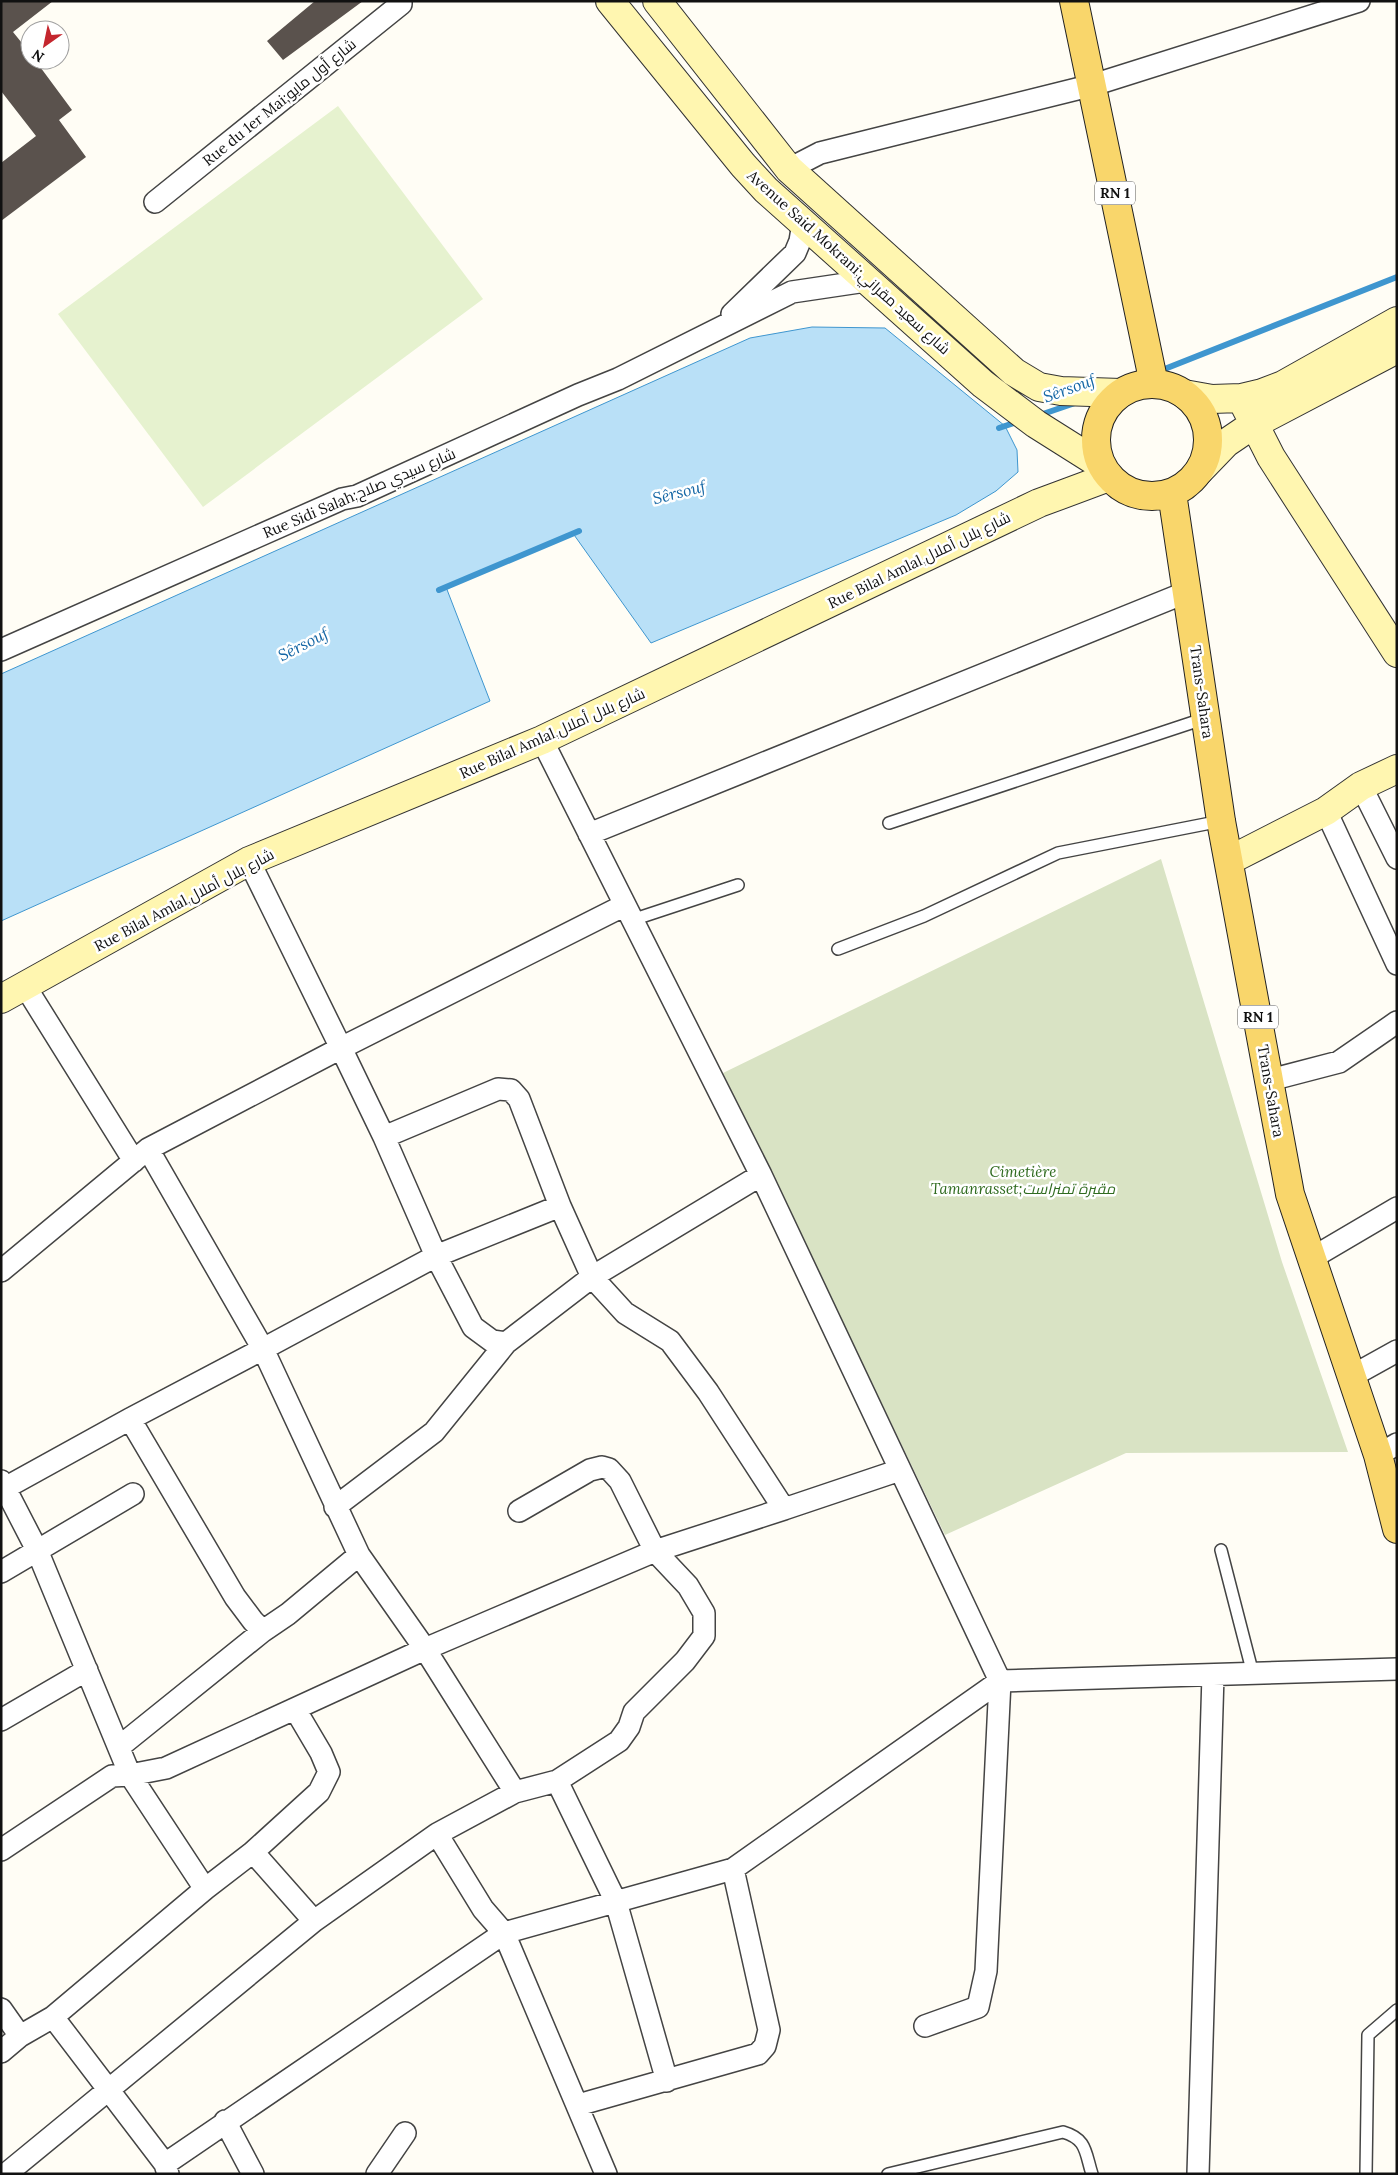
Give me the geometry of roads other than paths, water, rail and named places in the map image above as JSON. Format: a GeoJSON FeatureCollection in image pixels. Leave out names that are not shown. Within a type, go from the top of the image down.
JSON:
{"type":"FeatureCollection","features":[{"type":"Feature","properties":{"kind":"main road","name":"RN 1"},"geometry":{"type":"LineString","coordinates":[[1074,1],[1154,384]]}},
{"type":"Feature","properties":{"kind":"main road"},"geometry":{"type":"LineString","coordinates":[[1154,384],[1170,387],[1184,394],[1195,405],[1204,420],[1208,437],[1206,455],[1199,471],[1188,484],[1172,493],[1155,496],[1138,495],[1122,488],[1105,471],[1096,450],[1096,435],[1099,420],[1108,405],[1121,393],[1137,386],[1154,384]]}},
{"type":"Feature","properties":{"kind":"main road","name":"Trans-Sahara"},"geometry":{"type":"LineString","coordinates":[[1172,493],[1221,820],[1230,860],[1290,1194],[1352,1376],[1387,1449],[1397,1528]]}},
{"type":"Feature","properties":{"kind":"street","name":"Rue du 1er Mai;شارع أول مايو"},"geometry":{"type":"LineString","coordinates":[[155,202],[401,4],[401,1]]}},
{"type":"Feature","properties":{"kind":"street","name":"Avenue Said Mokrani;شارع سعيد مقراني"},"geometry":{"type":"LineString","coordinates":[[657,1],[789,169],[1014,372],[1039,387],[1060,391],[1121,393]]}},
{"type":"Feature","properties":{"kind":"street"},"geometry":{"type":"LineString","coordinates":[[789,169],[820,153],[1093,85],[1359,1]]}},
{"type":"Feature","properties":{"kind":"street","name":"Avenue Said Mokrani;شارع سعيد مقراني"},"geometry":{"type":"LineString","coordinates":[[614,2],[743,165],[766,190],[866,282],[994,392],[1036,424],[1105,471]]}},
{"type":"Feature","properties":{"kind":"street","name":"Rue Sidi Salah;شارع سيدي صلاح"},"geometry":{"type":"LineString","coordinates":[[714,331],[768,282],[795,253],[800,242],[802,223]]}},
{"type":"Feature","properties":{"kind":"street","name":"Rue Sidi Salah;شارع سيدي صلاح"},"geometry":{"type":"LineString","coordinates":[[2,648],[342,499],[358,496],[578,395],[618,379],[792,292],[866,282]]}},
{"type":"Feature","properties":{"kind":"street"},"geometry":{"type":"LineString","coordinates":[[1184,394],[1212,399],[1241,398],[1262,393],[1283,385],[1397,322]]}},
{"type":"Feature","properties":{"kind":"street"},"geometry":{"type":"LineString","coordinates":[[1199,471],[1226,443],[1254,424],[1397,349]]}},
{"type":"Feature","properties":{"kind":"street"},"geometry":{"type":"LineString","coordinates":[[1241,398],[1271,457],[1397,653]]}},
{"type":"Feature","properties":{"kind":"street","name":"Rue Bilal Amlal,شارع بلال أملال"},"geometry":{"type":"LineString","coordinates":[[1,999],[249,862],[542,740],[1105,471]]}},
{"type":"Feature","properties":{"kind":"street"},"geometry":{"type":"LineString","coordinates":[[589,834],[1187,592]]}},
{"type":"Feature","properties":{"kind":"street"},"geometry":{"type":"LineString","coordinates":[[542,740],[761,1175],[1000,1681],[986,1971],[978,2007],[925,2026]]}},
{"type":"Feature","properties":{"kind":"street"},"geometry":{"type":"LineString","coordinates":[[1230,860],[1326,811],[1361,786],[1397,769]]}},
{"type":"Feature","properties":{"kind":"street"},"geometry":{"type":"LineString","coordinates":[[1361,786],[1397,858]]}},
{"type":"Feature","properties":{"kind":"street"},"geometry":{"type":"LineString","coordinates":[[1326,811],[1397,964]]}},
{"type":"Feature","properties":{"kind":"street"},"geometry":{"type":"LineString","coordinates":[[249,862],[384,1138],[436,1256],[473,1327],[492,1342],[506,1343]]}},
{"type":"Feature","properties":{"kind":"street"},"geometry":{"type":"LineString","coordinates":[[1,1271],[141,1155],[341,1048],[629,912]]}},
{"type":"Feature","properties":{"kind":"street"},"geometry":{"type":"LineString","coordinates":[[25,986],[141,1155],[263,1349],[359,1555],[425,1650],[516,1792]]}},
{"type":"Feature","properties":{"kind":"street"},"geometry":{"type":"LineString","coordinates":[[1270,1080],[1339,1062],[1397,1022]]}},
{"type":"Feature","properties":{"kind":"street"},"geometry":{"type":"LineString","coordinates":[[384,1138],[498,1089],[511,1090],[518,1099],[560,1206],[592,1277],[625,1313],[670,1341],[708,1392],[784,1510]]}},
{"type":"Feature","properties":{"kind":"street"},"geometry":{"type":"LineString","coordinates":[[335,1507],[434,1432],[506,1343],[592,1277],[761,1175]]}},
{"type":"Feature","properties":{"kind":"street"},"geometry":{"type":"LineString","coordinates":[[205,1889],[130,1775],[37,1550],[3,1487],[436,1256],[560,1206]]}},
{"type":"Feature","properties":{"kind":"street"},"geometry":{"type":"LineString","coordinates":[[1312,1258],[1397,1208]]}},
{"type":"Feature","properties":{"kind":"street"},"geometry":{"type":"LineString","coordinates":[[1352,1376],[1397,1351]]}},
{"type":"Feature","properties":{"kind":"street"},"geometry":{"type":"LineString","coordinates":[[130,1419],[235,1597],[263,1631]]}},
{"type":"Feature","properties":{"kind":"street"},"geometry":{"type":"LineString","coordinates":[[6,2174],[314,1921],[437,1834],[516,1792],[558,1781],[619,1741],[629,1727],[634,1712],[686,1661],[704,1636],[704,1613],[688,1586],[655,1551],[620,1481],[609,1469],[602,1467],[590,1470],[519,1511]]}},
{"type":"Feature","properties":{"kind":"street"},"geometry":{"type":"LineString","coordinates":[[1,1850],[112,1776],[130,1775],[166,1768],[425,1650],[655,1551],[784,1510],[900,1470]]}},
{"type":"Feature","properties":{"kind":"street"},"geometry":{"type":"LineString","coordinates":[[1,1572],[133,1494]]}},
{"type":"Feature","properties":{"kind":"street"},"geometry":{"type":"LineString","coordinates":[[119,1747],[263,1631],[288,1614],[359,1555]]}},
{"type":"Feature","properties":{"kind":"street"},"geometry":{"type":"LineString","coordinates":[[53,2017],[167,2169],[225,2121],[504,1933],[733,1869],[1000,1681],[1397,1669]]}},
{"type":"Feature","properties":{"kind":"street"},"geometry":{"type":"LineString","coordinates":[[1,1720],[87,1670]]}},
{"type":"Feature","properties":{"kind":"street"},"geometry":{"type":"LineString","coordinates":[[1198,2174],[1213,1676]]}},
{"type":"Feature","properties":{"kind":"street"},"geometry":{"type":"LineString","coordinates":[[1,2052],[20,2036],[53,2017],[205,1889],[253,1852],[319,1792],[329,1772],[321,1753],[294,1709]]}},
{"type":"Feature","properties":{"kind":"street"},"geometry":{"type":"LineString","coordinates":[[558,1781],[616,1902],[667,2081]]}},
{"type":"Feature","properties":{"kind":"street"},"geometry":{"type":"LineString","coordinates":[[437,1834],[483,1910],[504,1933],[606,2174]]}},
{"type":"Feature","properties":{"kind":"street"},"geometry":{"type":"LineString","coordinates":[[253,1852],[314,1921]]}},
{"type":"Feature","properties":{"kind":"street"},"geometry":{"type":"LineString","coordinates":[[578,2105],[758,2054],[765,2046],[769,2030],[733,1869]]}},
{"type":"Feature","properties":{"kind":"street"},"geometry":{"type":"LineString","coordinates":[[1,2009],[20,2036]]}},
{"type":"Feature","properties":{"kind":"street"},"geometry":{"type":"LineString","coordinates":[[225,2121],[253,2174]]}},
{"type":"Feature","properties":{"kind":"street"},"geometry":{"type":"LineString","coordinates":[[376,2174],[405,2133]]}},
{"type":"Feature","properties":{"kind":"lane"},"geometry":{"type":"LineString","coordinates":[[889,822],[1206,718]]}},
{"type":"Feature","properties":{"kind":"lane"},"geometry":{"type":"LineString","coordinates":[[838,949],[924,916],[1058,853],[1221,820]]}},
{"type":"Feature","properties":{"kind":"lane"},"geometry":{"type":"LineString","coordinates":[[629,912],[738,885]]}},
{"type":"Feature","properties":{"kind":"lane"},"geometry":{"type":"LineString","coordinates":[[1221,1550],[1253,1674]]}},
{"type":"Feature","properties":{"kind":"lane"},"geometry":{"type":"LineString","coordinates":[[1366,2174],[1368,2035],[1397,2010]]}},
{"type":"Feature","properties":{"kind":"lane"},"geometry":{"type":"LineString","coordinates":[[888,2174],[1063,2132],[1082,2140],[1092,2174]]}},
{"type":"Feature","properties":{"kind":"water"},"geometry":{"type":"Polygon","coordinates":[[[812,327],[885,328],[1005,426],[1017,450],[1018,472],[996,491],[956,515],[651,643],[572,532],[446,587],[490,701],[1,921],[1,674],[750,338],[812,327]]]}},
{"type":"Feature","properties":{"kind":"waterway","name":"Sêrsouf"},"geometry":{"type":"LineString","coordinates":[[1157,372],[1397,277]]}},
{"type":"Feature","properties":{"kind":"waterway","name":"Sêrsouf"},"geometry":{"type":"LineString","coordinates":[[1122,385],[1145,377]]}},
{"type":"Feature","properties":{"kind":"waterway","name":"Sêrsouf"},"geometry":{"type":"LineString","coordinates":[[1037,416],[1075,403]]}},
{"type":"Feature","properties":{"kind":"waterway","name":"Sêrsouf"},"geometry":{"type":"LineString","coordinates":[[999,428],[1020,421]]}},
{"type":"Feature","properties":{"kind":"waterway","name":"Sêrsouf"},"geometry":{"type":"LineString","coordinates":[[439,590],[579,531]]}},
{"type":"Feature","properties":{"kind":"park label","name":"Cimetière Tamanrasset;مقبرة تمنراست"},"geometry":{"type":"Point","coordinates":[1023,1180]}}]}
